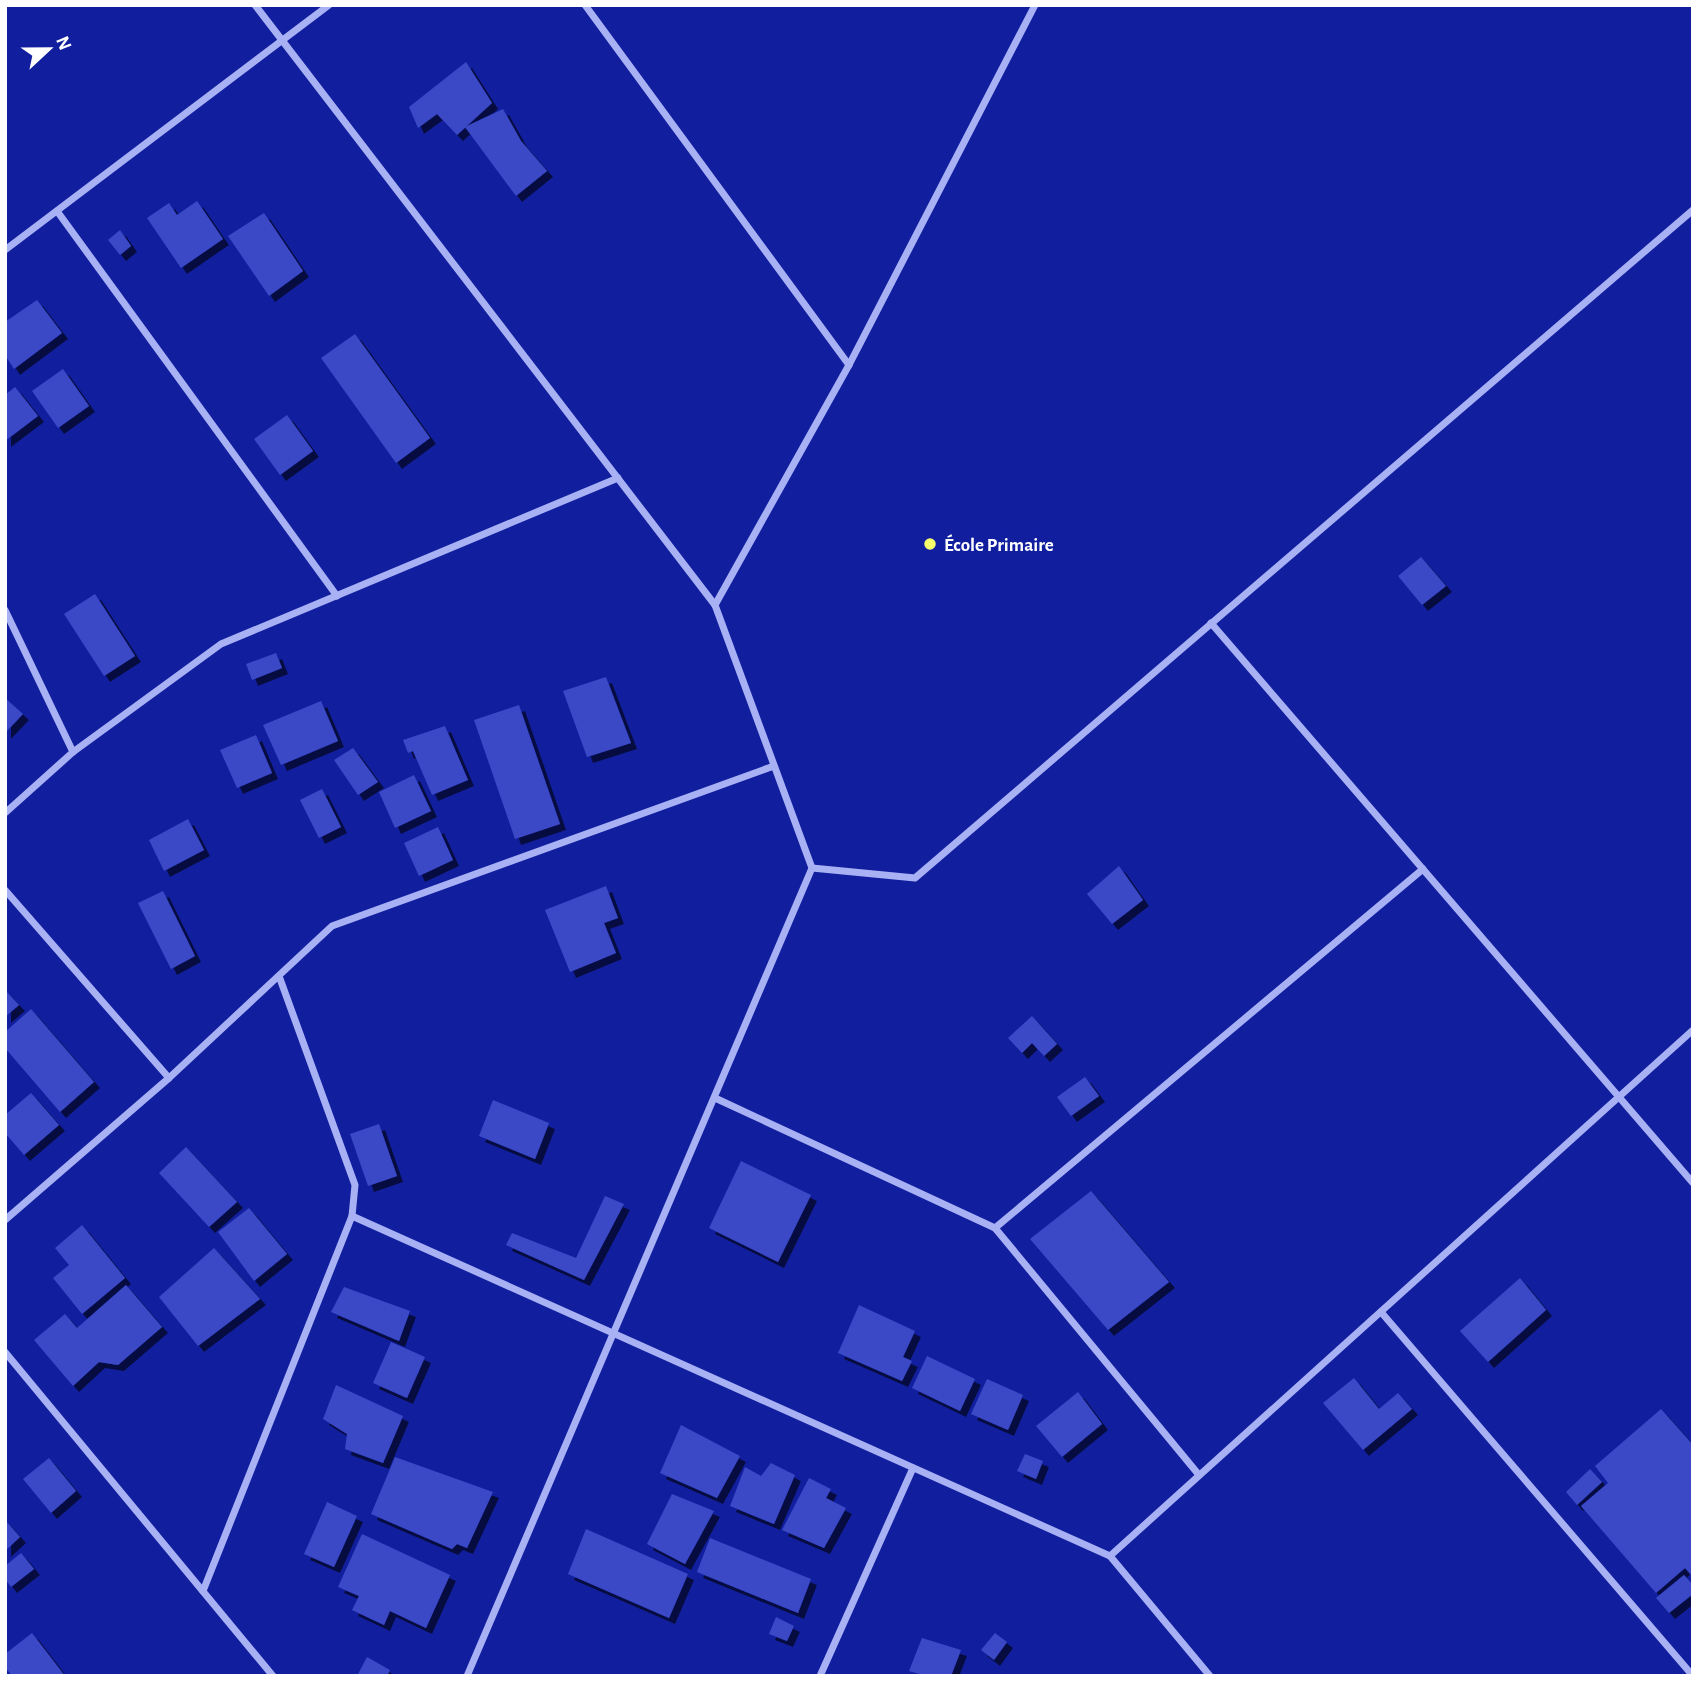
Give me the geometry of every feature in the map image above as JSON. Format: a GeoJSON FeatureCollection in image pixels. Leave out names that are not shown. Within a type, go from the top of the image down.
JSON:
{"type":"FeatureCollection","features":[{"type":"Feature","properties":{"kind":"street"},"geometry":{"type":"LineString","coordinates":[[255,5],[715,605],[812,868],[467,1676]]}},
{"type":"Feature","properties":{"kind":"street"},"geometry":{"type":"LineString","coordinates":[[5,250],[329,5]]}},
{"type":"Feature","properties":{"kind":"street"},"geometry":{"type":"LineString","coordinates":[[585,5],[849,365]]}},
{"type":"Feature","properties":{"kind":"street"},"geometry":{"type":"LineString","coordinates":[[715,605],[849,365],[1035,5]]}},
{"type":"Feature","properties":{"kind":"street"},"geometry":{"type":"LineString","coordinates":[[812,868],[915,878],[1693,210]]}},
{"type":"Feature","properties":{"kind":"street"},"geometry":{"type":"LineString","coordinates":[[57,211],[337,596]]}},
{"type":"Feature","properties":{"kind":"street"},"geometry":{"type":"LineString","coordinates":[[5,813],[73,752],[222,644],[618,478]]}},
{"type":"Feature","properties":{"kind":"street"},"geometry":{"type":"LineString","coordinates":[[5,610],[73,752]]}},
{"type":"Feature","properties":{"kind":"street"},"geometry":{"type":"LineString","coordinates":[[1211,623],[1693,1183]]}},
{"type":"Feature","properties":{"kind":"street"},"geometry":{"type":"LineString","coordinates":[[5,1220],[169,1078],[332,926],[774,766]]}},
{"type":"Feature","properties":{"kind":"street"},"geometry":{"type":"LineString","coordinates":[[995,1228],[1423,869]]}},
{"type":"Feature","properties":{"kind":"street"},"geometry":{"type":"LineString","coordinates":[[5,890],[169,1078]]}},
{"type":"Feature","properties":{"kind":"street"},"geometry":{"type":"LineString","coordinates":[[203,1591],[352,1216],[355,1185],[279,976]]}},
{"type":"Feature","properties":{"kind":"street"},"geometry":{"type":"LineString","coordinates":[[1110,1556],[1693,1030]]}},
{"type":"Feature","properties":{"kind":"street"},"geometry":{"type":"LineString","coordinates":[[715,1098],[995,1228],[1199,1475]]}},
{"type":"Feature","properties":{"kind":"street"},"geometry":{"type":"LineString","coordinates":[[352,1216],[1110,1556],[1210,1676]]}},
{"type":"Feature","properties":{"kind":"street"},"geometry":{"type":"LineString","coordinates":[[1381,1312],[1693,1676]]}},
{"type":"Feature","properties":{"kind":"street"},"geometry":{"type":"LineString","coordinates":[[5,1352],[273,1676]]}},
{"type":"Feature","properties":{"kind":"street"},"geometry":{"type":"LineString","coordinates":[[820,1676],[913,1468]]}},
{"type":"Feature","properties":{"kind":"building"},"geometry":{"type":"Polygon","coordinates":[[[466,62],[492,103],[457,135],[437,114],[418,128],[409,107],[466,62]]]}},
{"type":"Feature","properties":{"kind":"building"},"geometry":{"type":"Polygon","coordinates":[[[503,109],[521,141],[547,171],[516,196],[465,127],[503,109]]]}},
{"type":"Feature","properties":{"kind":"building"},"geometry":{"type":"Polygon","coordinates":[[[197,201],[223,239],[181,268],[147,218],[169,203],[177,215],[197,201]]]}},
{"type":"Feature","properties":{"kind":"building"},"geometry":{"type":"Polygon","coordinates":[[[264,213],[303,271],[269,296],[228,236],[264,213]]]}},
{"type":"Feature","properties":{"kind":"building"},"geometry":{"type":"Polygon","coordinates":[[[120,230],[131,246],[120,255],[108,240],[120,230]]]}},
{"type":"Feature","properties":{"kind":"building"},"geometry":{"type":"Polygon","coordinates":[[[37,300],[62,333],[14,369],[5,355],[5,322],[37,300]]]}},
{"type":"Feature","properties":{"kind":"building"},"geometry":{"type":"Polygon","coordinates":[[[355,334],[430,438],[396,463],[321,358],[355,334]]]}},
{"type":"Feature","properties":{"kind":"building"},"geometry":{"type":"Polygon","coordinates":[[[63,369],[89,406],[58,428],[32,391],[63,369]]]}},
{"type":"Feature","properties":{"kind":"building"},"geometry":{"type":"Polygon","coordinates":[[[15,387],[38,416],[5,441],[5,395],[15,387]]]}},
{"type":"Feature","properties":{"kind":"building"},"geometry":{"type":"Polygon","coordinates":[[[287,415],[313,451],[280,475],[254,439],[287,415]]]}},
{"type":"Feature","properties":{"kind":"building"},"geometry":{"type":"Polygon","coordinates":[[[1421,557],[1446,586],[1422,605],[1398,576],[1421,557]]]}},
{"type":"Feature","properties":{"kind":"building"},"geometry":{"type":"Polygon","coordinates":[[[95,594],[135,656],[104,676],[64,614],[95,594]]]}},
{"type":"Feature","properties":{"kind":"building"},"geometry":{"type":"Polygon","coordinates":[[[276,653],[282,668],[252,680],[246,664],[276,653]]]}},
{"type":"Feature","properties":{"kind":"building"},"geometry":{"type":"Polygon","coordinates":[[[606,677],[631,743],[587,757],[563,691],[606,677]]]}},
{"type":"Feature","properties":{"kind":"building"},"geometry":{"type":"Polygon","coordinates":[[[5,698],[23,714],[5,733],[5,698]]]}},
{"type":"Feature","properties":{"kind":"building"},"geometry":{"type":"Polygon","coordinates":[[[321,701],[338,741],[281,765],[263,725],[321,701]]]}},
{"type":"Feature","properties":{"kind":"building"},"geometry":{"type":"Polygon","coordinates":[[[519,705],[560,824],[515,839],[474,720],[519,705]]]}},
{"type":"Feature","properties":{"kind":"building"},"geometry":{"type":"Polygon","coordinates":[[[445,726],[468,780],[432,795],[413,751],[408,753],[403,740],[445,726]]]}},
{"type":"Feature","properties":{"kind":"building"},"geometry":{"type":"Polygon","coordinates":[[[256,735],[272,773],[237,788],[220,750],[256,735]]]}},
{"type":"Feature","properties":{"kind":"building"},"geometry":{"type":"Polygon","coordinates":[[[353,748],[378,782],[358,795],[334,760],[353,748]]]}},
{"type":"Feature","properties":{"kind":"building"},"geometry":{"type":"Polygon","coordinates":[[[414,775],[431,811],[395,828],[379,792],[414,775]]]}},
{"type":"Feature","properties":{"kind":"building"},"geometry":{"type":"Polygon","coordinates":[[[322,789],[341,827],[319,838],[300,800],[322,789]]]}},
{"type":"Feature","properties":{"kind":"building"},"geometry":{"type":"Polygon","coordinates":[[[188,819],[204,850],[164,871],[149,840],[188,819]]]}},
{"type":"Feature","properties":{"kind":"building"},"geometry":{"type":"Polygon","coordinates":[[[438,827],[453,860],[419,876],[404,843],[438,827]]]}},
{"type":"Feature","properties":{"kind":"building"},"geometry":{"type":"Polygon","coordinates":[[[1119,866],[1143,900],[1112,924],[1087,894],[1119,866]]]}},
{"type":"Feature","properties":{"kind":"building"},"geometry":{"type":"Polygon","coordinates":[[[606,886],[618,918],[604,923],[616,953],[570,972],[545,910],[606,886]]]}},
{"type":"Feature","properties":{"kind":"building"},"geometry":{"type":"Polygon","coordinates":[[[163,891],[195,956],[171,969],[138,903],[163,891]]]}},
{"type":"Feature","properties":{"kind":"building"},"geometry":{"type":"Polygon","coordinates":[[[5,990],[19,1005],[5,1017],[5,990]]]}},
{"type":"Feature","properties":{"kind":"building"},"geometry":{"type":"Polygon","coordinates":[[[31,1009],[94,1082],[60,1112],[5,1048],[5,1032],[31,1009]]]}},
{"type":"Feature","properties":{"kind":"building"},"geometry":{"type":"Polygon","coordinates":[[[1032,1016],[1057,1044],[1044,1056],[1032,1043],[1022,1053],[1008,1038],[1032,1016]]]}},
{"type":"Feature","properties":{"kind":"building"},"geometry":{"type":"Polygon","coordinates":[[[1085,1077],[1099,1096],[1071,1116],[1057,1097],[1085,1077]]]}},
{"type":"Feature","properties":{"kind":"building"},"geometry":{"type":"Polygon","coordinates":[[[31,1093],[59,1125],[24,1155],[5,1133],[5,1115],[31,1093]]]}},
{"type":"Feature","properties":{"kind":"building"},"geometry":{"type":"Polygon","coordinates":[[[493,1100],[549,1123],[535,1159],[479,1136],[493,1100]]]}},
{"type":"Feature","properties":{"kind":"building"},"geometry":{"type":"Polygon","coordinates":[[[379,1124],[397,1176],[368,1186],[350,1134],[379,1124]]]}},
{"type":"Feature","properties":{"kind":"building"},"geometry":{"type":"Polygon","coordinates":[[[186,1147],[237,1202],[209,1227],[159,1173],[186,1147]]]}},
{"type":"Feature","properties":{"kind":"building"},"geometry":{"type":"Polygon","coordinates":[[[741,1161],[811,1195],[778,1262],[709,1228],[741,1161]]]}},
{"type":"Feature","properties":{"kind":"building"},"geometry":{"type":"Polygon","coordinates":[[[1091,1191],[1169,1282],[1108,1330],[1030,1239],[1091,1191]]]}},
{"type":"Feature","properties":{"kind":"building"},"geometry":{"type":"Polygon","coordinates":[[[605,1196],[624,1204],[584,1280],[506,1245],[512,1233],[576,1258],[605,1196]]]}},
{"type":"Feature","properties":{"kind":"building"},"geometry":{"type":"Polygon","coordinates":[[[249,1208],[287,1254],[254,1281],[218,1232],[249,1208]]]}},
{"type":"Feature","properties":{"kind":"building"},"geometry":{"type":"Polygon","coordinates":[[[82,1225],[125,1278],[82,1314],[53,1278],[69,1265],[55,1248],[82,1225]]]}},
{"type":"Feature","properties":{"kind":"building"},"geometry":{"type":"Polygon","coordinates":[[[214,1248],[260,1299],[198,1346],[159,1297],[214,1248]]]}},
{"type":"Feature","properties":{"kind":"building"},"geometry":{"type":"Polygon","coordinates":[[[1520,1278],[1546,1310],[1488,1362],[1460,1331],[1520,1278]]]}},
{"type":"Feature","properties":{"kind":"building"},"geometry":{"type":"Polygon","coordinates":[[[126,1285],[162,1327],[118,1365],[99,1362],[73,1386],[34,1340],[65,1314],[77,1328],[126,1285]]]}},
{"type":"Feature","properties":{"kind":"building"},"geometry":{"type":"Polygon","coordinates":[[[344,1287],[410,1311],[399,1341],[331,1312],[344,1287]]]}},
{"type":"Feature","properties":{"kind":"building"},"geometry":{"type":"Polygon","coordinates":[[[859,1305],[915,1331],[903,1357],[912,1361],[902,1381],[838,1353],[859,1305]]]}},
{"type":"Feature","properties":{"kind":"building"},"geometry":{"type":"Polygon","coordinates":[[[391,1342],[425,1357],[407,1398],[373,1383],[391,1342]]]}},
{"type":"Feature","properties":{"kind":"building"},"geometry":{"type":"Polygon","coordinates":[[[927,1356],[975,1379],[960,1411],[912,1388],[927,1356]]]}},
{"type":"Feature","properties":{"kind":"building"},"geometry":{"type":"Polygon","coordinates":[[[1354,1378],[1379,1409],[1398,1393],[1412,1409],[1363,1450],[1323,1403],[1354,1378]]]}},
{"type":"Feature","properties":{"kind":"building"},"geometry":{"type":"Polygon","coordinates":[[[987,1379],[1023,1395],[1008,1430],[971,1414],[987,1379]]]}},
{"type":"Feature","properties":{"kind":"building"},"geometry":{"type":"Polygon","coordinates":[[[336,1385],[403,1416],[383,1463],[345,1449],[347,1434],[323,1419],[336,1385]]]}},
{"type":"Feature","properties":{"kind":"building"},"geometry":{"type":"Polygon","coordinates":[[[1078,1392],[1102,1424],[1062,1457],[1036,1426],[1078,1392]]]}},
{"type":"Feature","properties":{"kind":"building"},"geometry":{"type":"Polygon","coordinates":[[[1661,1409],[1693,1445],[1693,1577],[1685,1568],[1656,1593],[1581,1506],[1608,1483],[1595,1466],[1661,1409]]]}},
{"type":"Feature","properties":{"kind":"building"},"geometry":{"type":"Polygon","coordinates":[[[681,1425],[740,1456],[717,1498],[660,1473],[681,1425]]]}},
{"type":"Feature","properties":{"kind":"building"},"geometry":{"type":"Polygon","coordinates":[[[1025,1454],[1043,1461],[1036,1479],[1017,1471],[1025,1454]]]}},
{"type":"Feature","properties":{"kind":"building"},"geometry":{"type":"Polygon","coordinates":[[[395,1457],[493,1492],[467,1548],[457,1544],[452,1549],[371,1514],[395,1457]]]}},
{"type":"Feature","properties":{"kind":"building"},"geometry":{"type":"Polygon","coordinates":[[[49,1458],[76,1491],[51,1513],[23,1479],[49,1458]]]}},
{"type":"Feature","properties":{"kind":"building"},"geometry":{"type":"Polygon","coordinates":[[[771,1463],[795,1475],[774,1524],[730,1506],[745,1467],[761,1476],[771,1463]]]}},
{"type":"Feature","properties":{"kind":"building"},"geometry":{"type":"Polygon","coordinates":[[[1590,1469],[1602,1482],[1577,1505],[1566,1492],[1590,1469]]]}},
{"type":"Feature","properties":{"kind":"building"},"geometry":{"type":"Polygon","coordinates":[[[809,1478],[831,1489],[826,1498],[846,1508],[824,1548],[782,1530],[809,1478]]]}},
{"type":"Feature","properties":{"kind":"building"},"geometry":{"type":"Polygon","coordinates":[[[672,1494],[714,1511],[685,1564],[647,1544],[672,1494]]]}},
{"type":"Feature","properties":{"kind":"building"},"geometry":{"type":"Polygon","coordinates":[[[327,1502],[357,1516],[334,1567],[304,1554],[327,1502]]]}},
{"type":"Feature","properties":{"kind":"building"},"geometry":{"type":"Polygon","coordinates":[[[5,1520],[20,1537],[5,1551],[5,1520]]]}},
{"type":"Feature","properties":{"kind":"building"},"geometry":{"type":"Polygon","coordinates":[[[586,1529],[688,1574],[669,1618],[568,1574],[586,1529]]]}},
{"type":"Feature","properties":{"kind":"building"},"geometry":{"type":"Polygon","coordinates":[[[362,1534],[450,1575],[426,1628],[390,1611],[384,1625],[352,1610],[359,1596],[338,1587],[362,1534]]]}},
{"type":"Feature","properties":{"kind":"building"},"geometry":{"type":"Polygon","coordinates":[[[710,1538],[811,1579],[798,1613],[697,1572],[710,1538]]]}},
{"type":"Feature","properties":{"kind":"building"},"geometry":{"type":"Polygon","coordinates":[[[21,1553],[34,1569],[11,1587],[5,1579],[5,1566],[21,1553]]]}},
{"type":"Feature","properties":{"kind":"building"},"geometry":{"type":"Polygon","coordinates":[[[1684,1575],[1693,1585],[1693,1594],[1669,1613],[1656,1598],[1684,1575]]]}},
{"type":"Feature","properties":{"kind":"building"},"geometry":{"type":"Polygon","coordinates":[[[776,1617],[794,1626],[787,1641],[769,1634],[776,1617]]]}},
{"type":"Feature","properties":{"kind":"building"},"geometry":{"type":"Polygon","coordinates":[[[32,1633],[65,1676],[12,1676],[5,1667],[5,1654],[32,1633]]]}},
{"type":"Feature","properties":{"kind":"building"},"geometry":{"type":"Polygon","coordinates":[[[995,1633],[1007,1642],[994,1660],[981,1650],[995,1633]]]}},
{"type":"Feature","properties":{"kind":"building"},"geometry":{"type":"Polygon","coordinates":[[[922,1638],[961,1650],[951,1676],[926,1676],[909,1671],[922,1638]]]}},
{"type":"Feature","properties":{"kind":"building"},"geometry":{"type":"Polygon","coordinates":[[[367,1657],[390,1670],[387,1676],[357,1676],[367,1657]]]}},
{"type":"Feature","properties":{"kind":"place","name":"École Primaire"},"geometry":{"type":"Point","coordinates":[930,544]}}]}
